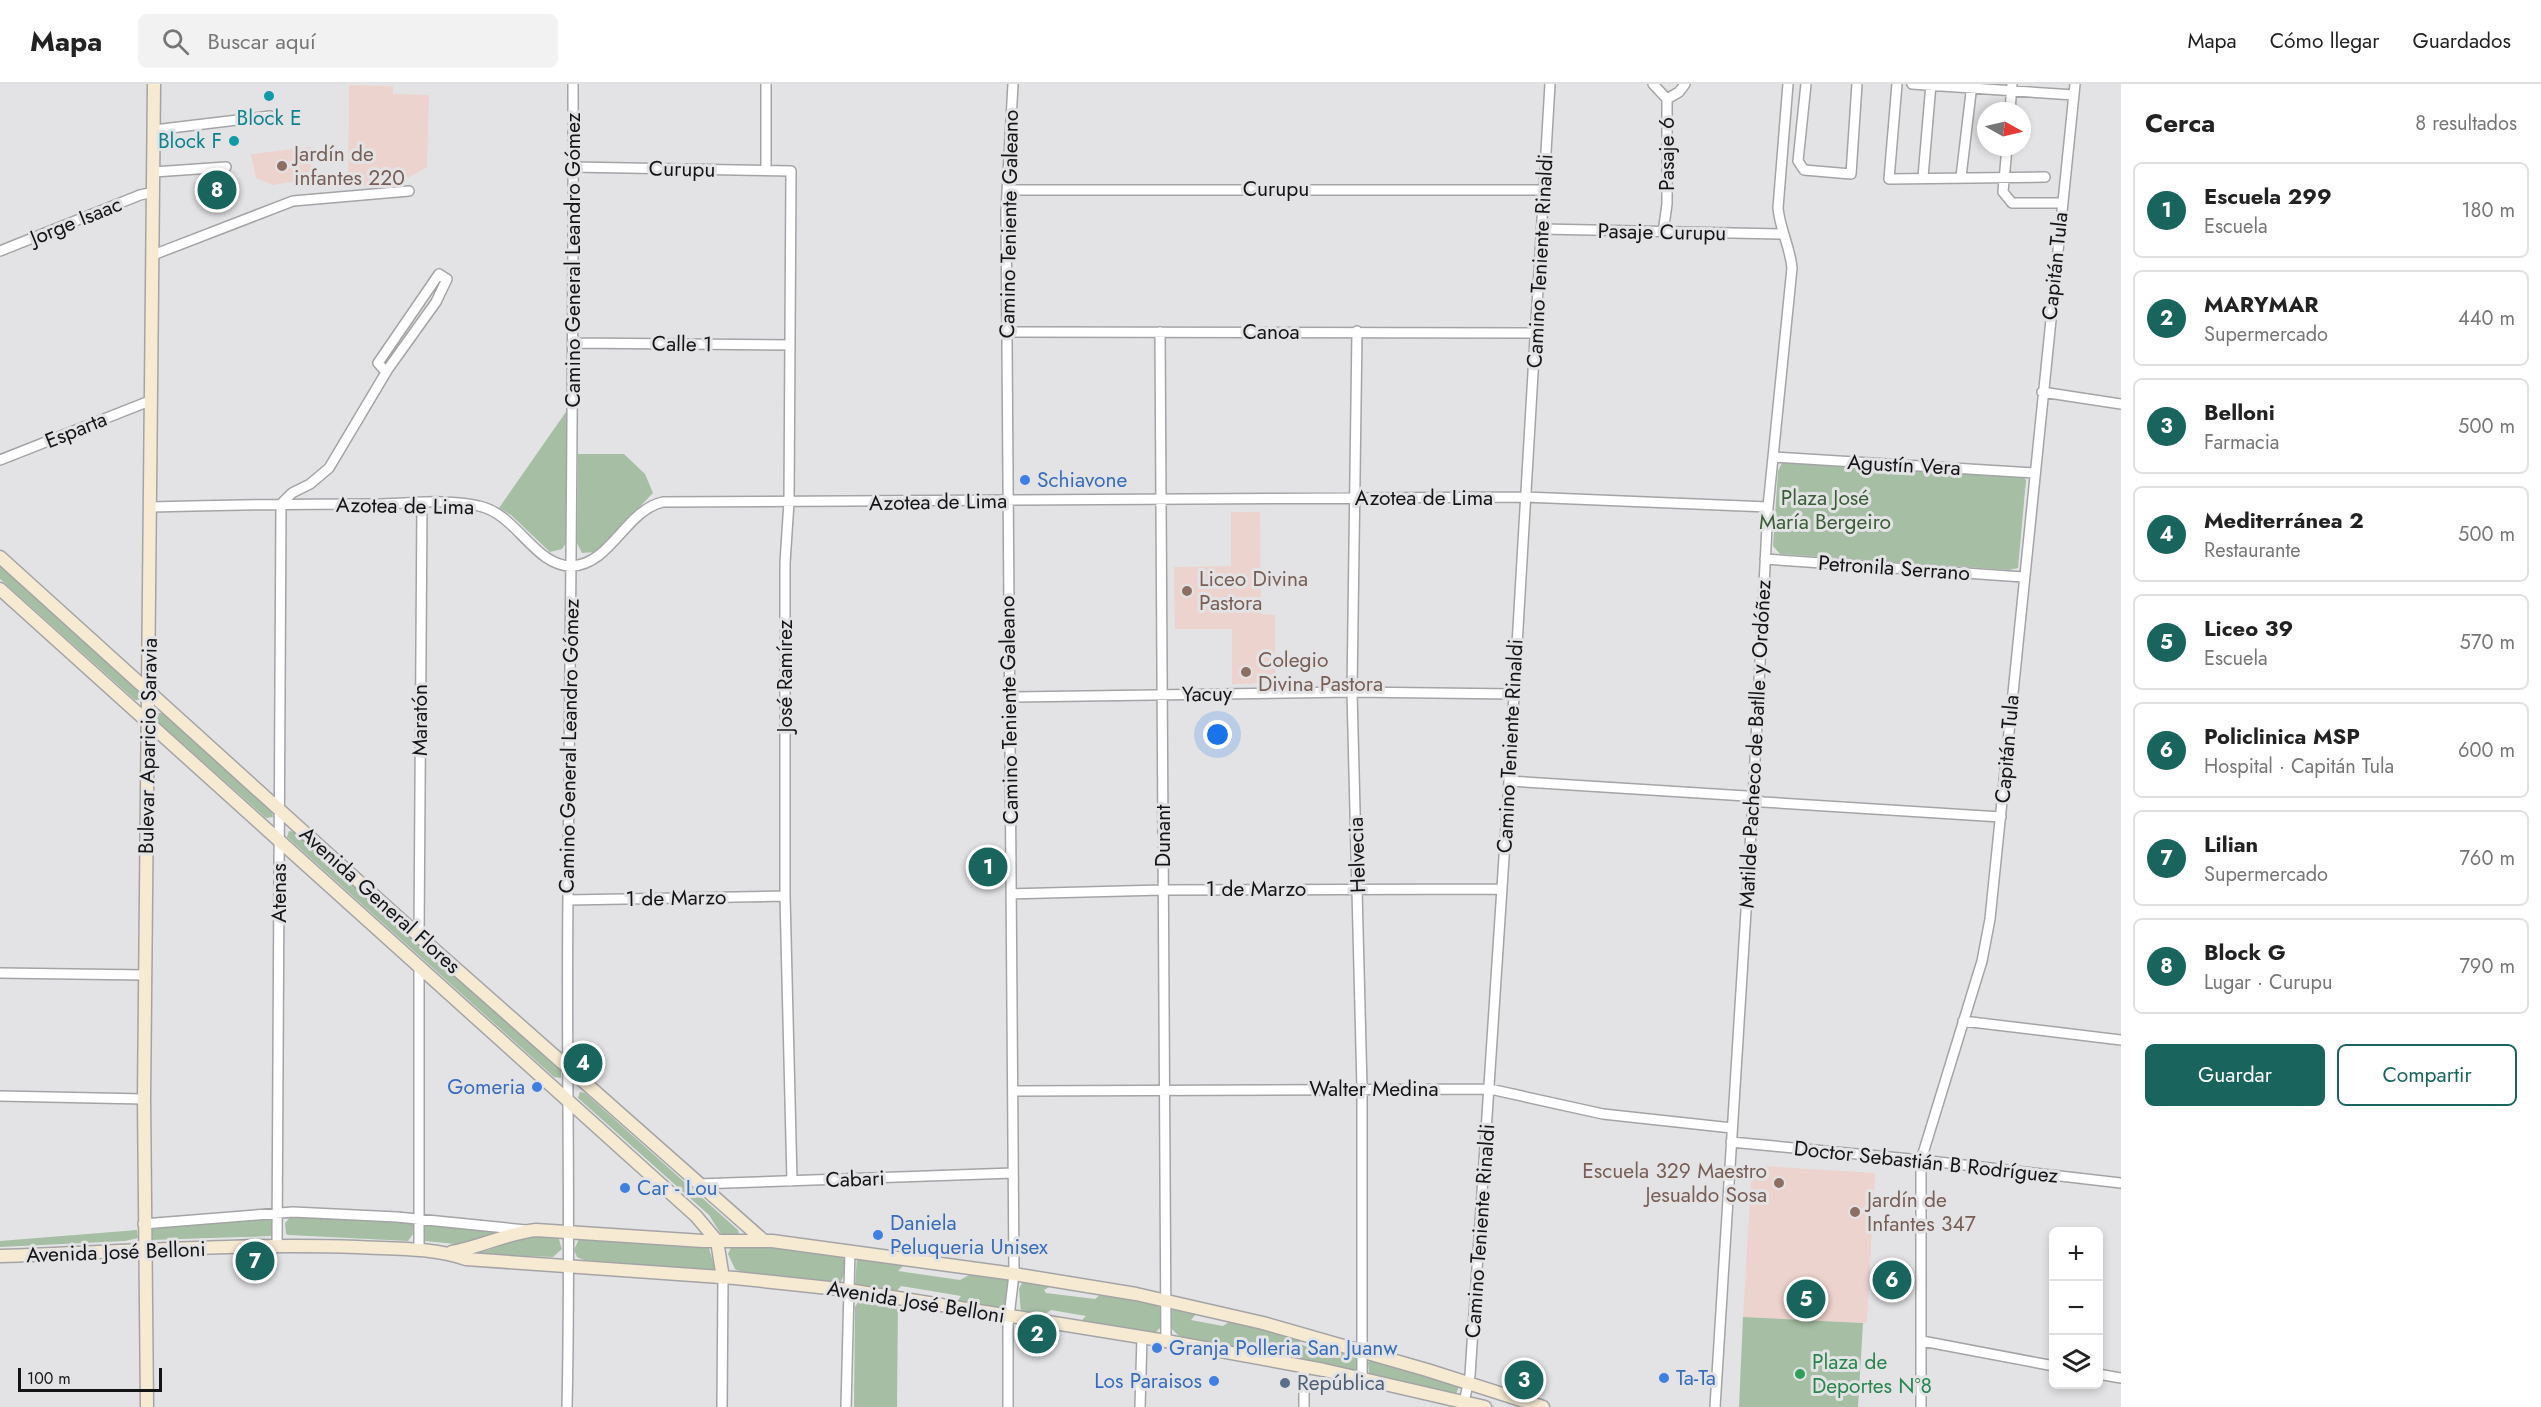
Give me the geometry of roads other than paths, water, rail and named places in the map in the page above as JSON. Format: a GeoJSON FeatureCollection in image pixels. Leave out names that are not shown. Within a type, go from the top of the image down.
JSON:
{"type":"FeatureCollection","features":[{"type":"Feature","properties":{"kind":"main road","name":"Bulevar Aparicio Saravia"},"geometry":{"type":"LineString","coordinates":[[147,1407],[143,1224],[154,84]]}},
{"type":"Feature","properties":{"kind":"main road","name":"Avenida General Flores"},"geometry":{"type":"LineString","coordinates":[[0,557],[419,936],[763,1240]]}},
{"type":"Feature","properties":{"kind":"main road","name":"Avenida General Flores"},"geometry":{"type":"LineString","coordinates":[[0,589],[696,1216],[717,1241]]}},
{"type":"Feature","properties":{"kind":"main road","name":"Avenida José Belloni"},"geometry":{"type":"LineString","coordinates":[[448,1253],[474,1248],[512,1234],[532,1231],[717,1241],[763,1240],[1014,1274],[1166,1300],[1362,1351],[1543,1407]]}},
{"type":"Feature","properties":{"kind":"main road"},"geometry":{"type":"LineString","coordinates":[[717,1241],[723,1278]]}},
{"type":"Feature","properties":{"kind":"main road","name":"Avenida José Belloni"},"geometry":{"type":"LineString","coordinates":[[0,1256],[277,1247],[419,1250],[448,1253],[466,1259],[723,1278],[848,1290],[1166,1341],[1362,1378],[1463,1404],[1485,1407]]}},
{"type":"Feature","properties":{"kind":"street","name":"Camino General Leandro Gómez"},"geometry":{"type":"LineString","coordinates":[[567,1407],[571,1234],[567,900],[573,343],[573,84]]}},
{"type":"Feature","properties":{"kind":"street"},"geometry":{"type":"LineString","coordinates":[[766,84],[766,170]]}},
{"type":"Feature","properties":{"kind":"street","name":"Camino Teniente Galeano"},"geometry":{"type":"LineString","coordinates":[[1008,1407],[1010,1316],[1014,1274],[1006,211],[1009,190],[1013,84]]}},
{"type":"Feature","properties":{"kind":"street","name":"Camino Teniente Rinaldi"},"geometry":{"type":"LineString","coordinates":[[1463,1404],[1469,1383],[1490,1089],[1550,84]]}},
{"type":"Feature","properties":{"kind":"street"},"geometry":{"type":"LineString","coordinates":[[1653,84],[1667,99]]}},
{"type":"Feature","properties":{"kind":"street","name":"Pasaje 6"},"geometry":{"type":"LineString","coordinates":[[1663,233],[1667,204],[1667,99],[1679,92],[1685,84]]}},
{"type":"Feature","properties":{"kind":"street","name":"Matilde Pacheco de Batlle y Ordóñez"},"geometry":{"type":"LineString","coordinates":[[1715,1407],[1753,799],[1768,507],[1792,268],[1789,245],[1783,234],[1778,208],[1788,84]]}},
{"type":"Feature","properties":{"kind":"street"},"geometry":{"type":"LineString","coordinates":[[1806,84],[1798,161],[1804,170],[1851,174],[1856,84],[1862,84]]}},
{"type":"Feature","properties":{"kind":"street"},"geometry":{"type":"LineString","coordinates":[[1897,84],[1889,179],[2045,177]]}},
{"type":"Feature","properties":{"kind":"street"},"geometry":{"type":"LineString","coordinates":[[1912,84],[2012,87],[2074,95]]}},
{"type":"Feature","properties":{"kind":"street"},"geometry":{"type":"LineString","coordinates":[[1923,177],[1931,84]]}},
{"type":"Feature","properties":{"kind":"street","name":"Capitán Tula"},"geometry":{"type":"LineString","coordinates":[[1921,1407],[1921,1160],[1986,944],[2001,817],[2023,577],[2075,84]]}},
{"type":"Feature","properties":{"kind":"street"},"geometry":{"type":"LineString","coordinates":[[1961,177],[1972,86]]}},
{"type":"Feature","properties":{"kind":"street"},"geometry":{"type":"LineString","coordinates":[[2011,102],[2012,87]]}},
{"type":"Feature","properties":{"kind":"street"},"geometry":{"type":"LineString","coordinates":[[154,130],[270,116]]}},
{"type":"Feature","properties":{"kind":"street"},"geometry":{"type":"LineString","coordinates":[[2006,156],[2003,192],[2012,204],[2062,203]]}},
{"type":"Feature","properties":{"kind":"street"},"geometry":{"type":"LineString","coordinates":[[154,172],[226,167]]}},
{"type":"Feature","properties":{"kind":"street","name":"Curupu"},"geometry":{"type":"LineString","coordinates":[[573,167],[791,171]]}},
{"type":"Feature","properties":{"kind":"street","name":"José Ramírez"},"geometry":{"type":"LineString","coordinates":[[791,171],[789,502],[785,563],[785,896],[792,1181]]}},
{"type":"Feature","properties":{"kind":"street","name":"Curupu"},"geometry":{"type":"LineString","coordinates":[[1009,190],[1544,190]]}},
{"type":"Feature","properties":{"kind":"street"},"geometry":{"type":"LineString","coordinates":[[153,255],[293,201],[409,191]]}},
{"type":"Feature","properties":{"kind":"street","name":"Jorge Isaac"},"geometry":{"type":"LineString","coordinates":[[0,251],[154,192]]}},
{"type":"Feature","properties":{"kind":"street","name":"Pasaje Curupu"},"geometry":{"type":"LineString","coordinates":[[1542,229],[1783,234]]}},
{"type":"Feature","properties":{"kind":"street"},"geometry":{"type":"LineString","coordinates":[[281,504],[292,493],[310,484],[329,468],[386,372],[436,302],[447,281],[440,273],[378,363],[386,372]]}},
{"type":"Feature","properties":{"kind":"street","name":"Helvecia"},"geometry":{"type":"LineString","coordinates":[[1357,331],[1357,498],[1352,692],[1362,1088],[1362,1378]]}},
{"type":"Feature","properties":{"kind":"street","name":"Canoa"},"geometry":{"type":"LineString","coordinates":[[1007,332],[1535,333]]}},
{"type":"Feature","properties":{"kind":"street","name":"Dunant"},"geometry":{"type":"LineString","coordinates":[[1160,332],[1166,1341]]}},
{"type":"Feature","properties":{"kind":"street","name":"Calle 1"},"geometry":{"type":"LineString","coordinates":[[573,343],[790,345]]}},
{"type":"Feature","properties":{"kind":"street"},"geometry":{"type":"LineString","coordinates":[[2042,392],[2121,404]]}},
{"type":"Feature","properties":{"kind":"street","name":"Esparta"},"geometry":{"type":"LineString","coordinates":[[0,460],[152,400]]}},
{"type":"Feature","properties":{"kind":"street","name":"Agustín Vera"},"geometry":{"type":"LineString","coordinates":[[1774,457],[2034,473]]}},
{"type":"Feature","properties":{"kind":"street","name":"Azotea de Lima"},"geometry":{"type":"LineString","coordinates":[[151,507],[467,504],[489,509],[511,522],[548,560],[559,565],[571,566],[592,560],[642,514],[657,504],[1525,497],[1768,507]]}},
{"type":"Feature","properties":{"kind":"street","name":"Maratón"},"geometry":{"type":"LineString","coordinates":[[419,936],[422,503]]}},
{"type":"Feature","properties":{"kind":"street","name":"Atenas"},"geometry":{"type":"LineString","coordinates":[[277,1247],[281,504]]}},
{"type":"Feature","properties":{"kind":"street","name":"Petronila Serrano"},"geometry":{"type":"LineString","coordinates":[[1765,559],[2023,577]]}},
{"type":"Feature","properties":{"kind":"street","name":"Yacuy"},"geometry":{"type":"LineString","coordinates":[[1009,697],[1352,692],[1514,694]]}},
{"type":"Feature","properties":{"kind":"street"},"geometry":{"type":"LineString","coordinates":[[1509,781],[1746,796],[1763,802],[2001,817]]}},
{"type":"Feature","properties":{"kind":"street","name":"1 de Marzo"},"geometry":{"type":"LineString","coordinates":[[1011,894],[1358,888],[1502,889]]}},
{"type":"Feature","properties":{"kind":"street","name":"1 de Marzo"},"geometry":{"type":"LineString","coordinates":[[567,900],[785,896]]}},
{"type":"Feature","properties":{"kind":"street"},"geometry":{"type":"LineString","coordinates":[[419,968],[419,1250]]}},
{"type":"Feature","properties":{"kind":"street"},"geometry":{"type":"LineString","coordinates":[[0,973],[145,975]]}},
{"type":"Feature","properties":{"kind":"street"},"geometry":{"type":"LineString","coordinates":[[1963,1021],[2121,1040]]}},
{"type":"Feature","properties":{"kind":"street","name":"Walter Medina"},"geometry":{"type":"LineString","coordinates":[[1013,1091],[1490,1089],[1603,1113],[1732,1128]]}},
{"type":"Feature","properties":{"kind":"street"},"geometry":{"type":"LineString","coordinates":[[0,1096],[144,1099]]}},
{"type":"Feature","properties":{"kind":"street","name":"Doctor Sebastián B Rodríguez"},"geometry":{"type":"LineString","coordinates":[[1731,1142],[1921,1160],[2121,1183]]}},
{"type":"Feature","properties":{"kind":"street","name":"Cabari"},"geometry":{"type":"LineString","coordinates":[[697,1184],[1013,1173]]}},
{"type":"Feature","properties":{"kind":"street","name":"Avenida José Belloni"},"geometry":{"type":"LineString","coordinates":[[143,1224],[277,1212],[420,1220],[532,1231]]}},
{"type":"Feature","properties":{"kind":"street"},"geometry":{"type":"LineString","coordinates":[[846,1407],[850,1251]]}},
{"type":"Feature","properties":{"kind":"street"},"geometry":{"type":"LineString","coordinates":[[722,1407],[723,1278]]}},
{"type":"Feature","properties":{"kind":"street"},"geometry":{"type":"LineString","coordinates":[[1140,1407],[1142,1337]]}},
{"type":"Feature","properties":{"kind":"street"},"geometry":{"type":"LineString","coordinates":[[1922,1341],[2049,1365]]}},
{"type":"Feature","properties":{"kind":"street"},"geometry":{"type":"LineString","coordinates":[[1304,1367],[1304,1407]]}},
{"type":"Feature","properties":{"kind":"street"},"geometry":{"type":"LineString","coordinates":[[2103,1375],[2121,1378]]}},
{"type":"Feature","properties":{"kind":"place","name":"Block E"},"geometry":{"type":"Point","coordinates":[269,96]}},
{"type":"Feature","properties":{"kind":"place","name":"Block F"},"geometry":{"type":"Point","coordinates":[234,141]}},
{"type":"Feature","properties":{"kind":"place","name":"Jardín de infantes 220"},"geometry":{"type":"Point","coordinates":[282,166]}},
{"type":"Feature","properties":{"kind":"place","name":"Block G"},"geometry":{"type":"Point","coordinates":[217,190]}},
{"type":"Feature","properties":{"kind":"place","name":"Schiavone"},"geometry":{"type":"Point","coordinates":[1025,480]}},
{"type":"Feature","properties":{"kind":"place","name":"Liceo Divina Pastora"},"geometry":{"type":"Point","coordinates":[1187,591]}},
{"type":"Feature","properties":{"kind":"place","name":"Colegio Divina Pastora"},"geometry":{"type":"Point","coordinates":[1246,672]}},
{"type":"Feature","properties":{"kind":"place","name":"Escuela 299"},"geometry":{"type":"Point","coordinates":[988,867]}},
{"type":"Feature","properties":{"kind":"place","name":"Mediterránea 2"},"geometry":{"type":"Point","coordinates":[583,1063]}},
{"type":"Feature","properties":{"kind":"place","name":"Gomeria"},"geometry":{"type":"Point","coordinates":[537,1087]}},
{"type":"Feature","properties":{"kind":"place","name":"Escuela 329 Maestro Jesualdo Sosa"},"geometry":{"type":"Point","coordinates":[1779,1183]}},
{"type":"Feature","properties":{"kind":"place","name":"Car - Lou"},"geometry":{"type":"Point","coordinates":[625,1188]}},
{"type":"Feature","properties":{"kind":"place","name":"Jardín de Infantes 347"},"geometry":{"type":"Point","coordinates":[1855,1212]}},
{"type":"Feature","properties":{"kind":"place","name":"Daniela Peluqueria Unisex"},"geometry":{"type":"Point","coordinates":[878,1235]}},
{"type":"Feature","properties":{"kind":"place","name":"Lilian"},"geometry":{"type":"Point","coordinates":[255,1261]}},
{"type":"Feature","properties":{"kind":"place","name":"Policlinica MSP"},"geometry":{"type":"Point","coordinates":[1892,1280]}},
{"type":"Feature","properties":{"kind":"place","name":"Liceo 39"},"geometry":{"type":"Point","coordinates":[1806,1299]}},
{"type":"Feature","properties":{"kind":"place","name":"MARYMAR"},"geometry":{"type":"Point","coordinates":[1037,1334]}},
{"type":"Feature","properties":{"kind":"place","name":"Granja Polleria San Juanw"},"geometry":{"type":"Point","coordinates":[1157,1348]}},
{"type":"Feature","properties":{"kind":"place","name":"Plaza de Deportes N°8"},"geometry":{"type":"Point","coordinates":[1800,1374]}},
{"type":"Feature","properties":{"kind":"place","name":"Ta-Ta"},"geometry":{"type":"Point","coordinates":[1664,1378]}},
{"type":"Feature","properties":{"kind":"place","name":"Belloni"},"geometry":{"type":"Point","coordinates":[1524,1380]}},
{"type":"Feature","properties":{"kind":"place","name":"Los Paraisos"},"geometry":{"type":"Point","coordinates":[1214,1381]}},
{"type":"Feature","properties":{"kind":"place","name":"República"},"geometry":{"type":"Point","coordinates":[1285,1383]}},
{"type":"Feature","properties":{"kind":"park label","name":"Plaza José María Bergeiro"},"geometry":{"type":"Point","coordinates":[1825,510]}}]}
